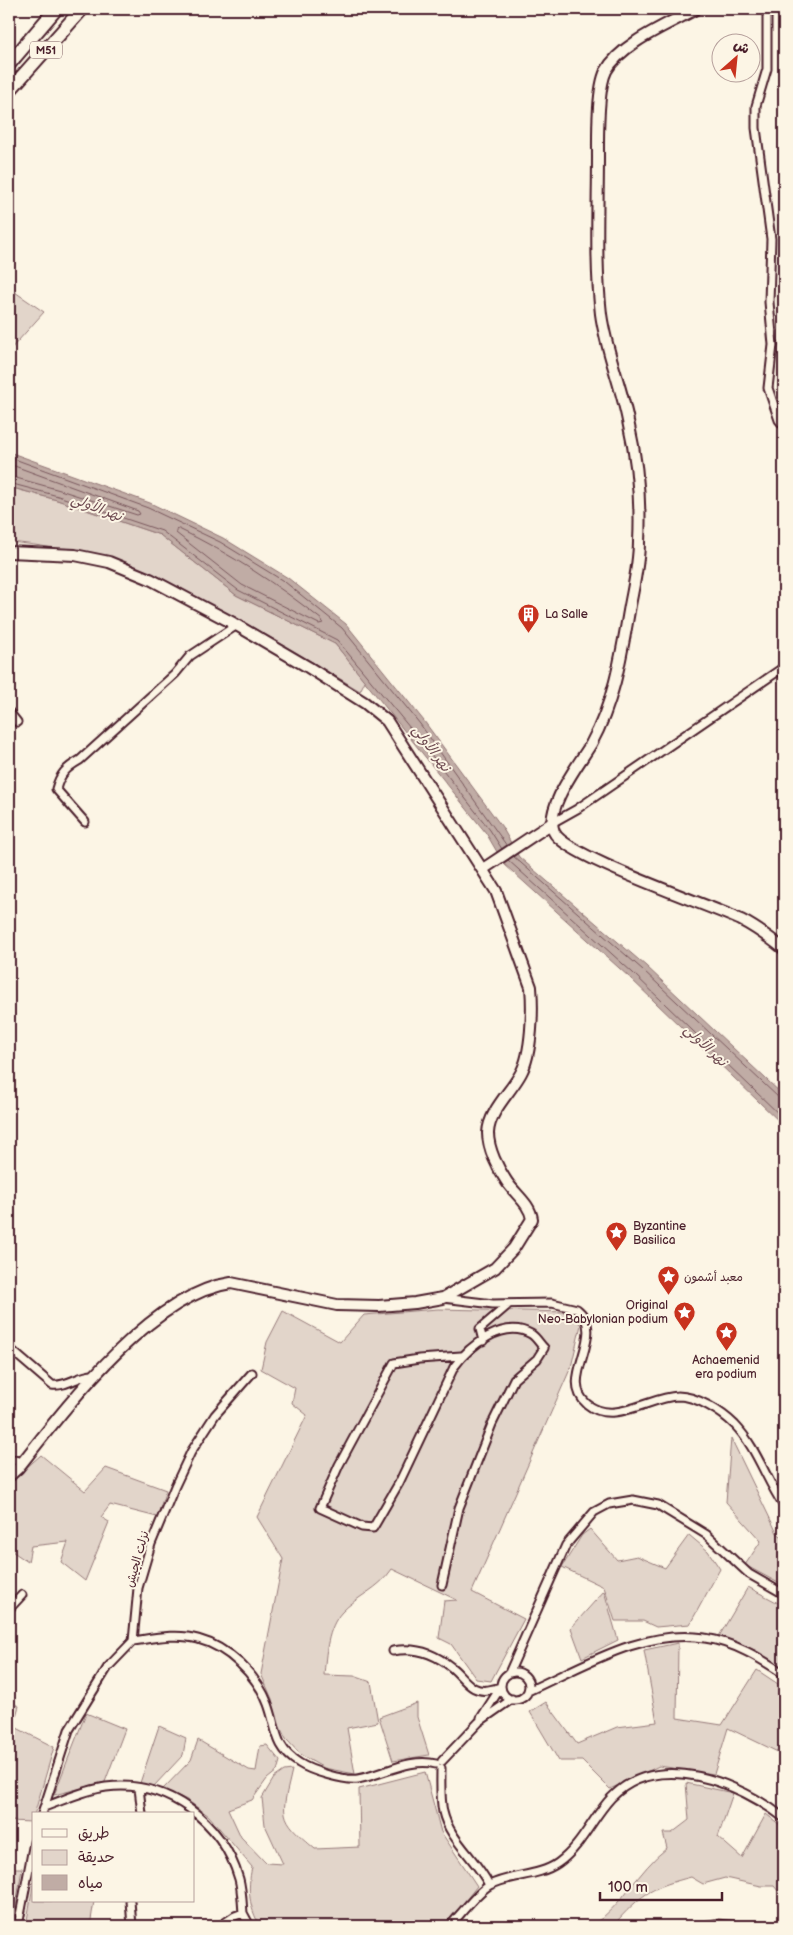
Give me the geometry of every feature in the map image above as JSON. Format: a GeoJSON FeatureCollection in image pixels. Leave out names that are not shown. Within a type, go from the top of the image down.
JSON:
{"type":"FeatureCollection","features":[{"type":"Feature","properties":{"kind":"highway","name":"M51"},"geometry":{"type":"LineString","coordinates":[[9,64],[56,9]]}},
{"type":"Feature","properties":{"kind":"highway","name":"M51"},"geometry":{"type":"LineString","coordinates":[[9,91],[82,9]]}},
{"type":"Feature","properties":{"kind":"street"},"geometry":{"type":"LineString","coordinates":[[696,9],[639,40],[622,53],[605,74],[598,118],[597,232],[601,313],[607,344],[628,420],[637,474],[639,544],[618,670],[610,703],[590,744],[569,778],[561,784],[550,804],[551,826],[559,847],[572,853],[584,855],[745,922],[765,934],[784,949]]}},
{"type":"Feature","properties":{"kind":"street"},"geometry":{"type":"LineString","coordinates":[[767,9],[767,69],[756,106],[756,128],[771,239],[769,302],[773,345],[768,388],[779,420],[784,426]]}},
{"type":"Feature","properties":{"kind":"street"},"geometry":{"type":"LineString","coordinates":[[9,552],[75,555],[109,562],[150,579],[237,625],[308,667],[378,712],[387,721],[484,871],[504,914],[531,987],[532,999],[530,1032],[523,1071],[495,1112],[488,1134],[495,1161],[507,1182],[529,1209],[532,1220],[514,1248],[495,1268],[443,1298]]}},
{"type":"Feature","properties":{"kind":"street"},"geometry":{"type":"LineString","coordinates":[[85,822],[56,789],[59,779],[66,768],[86,754],[175,674],[190,656],[237,625]]}},
{"type":"Feature","properties":{"kind":"street"},"geometry":{"type":"LineString","coordinates":[[484,871],[534,839],[784,667]]}},
{"type":"Feature","properties":{"kind":"street"},"geometry":{"type":"LineString","coordinates":[[9,712],[17,722]]}},
{"type":"Feature","properties":{"kind":"street"},"geometry":{"type":"LineString","coordinates":[[9,1476],[23,1462],[95,1375],[127,1342],[197,1291],[215,1285],[231,1283],[248,1284],[337,1305],[406,1304],[443,1298],[509,1304],[552,1302],[577,1309],[588,1324],[588,1335],[578,1374],[577,1387],[586,1403],[600,1411],[614,1412],[662,1398],[678,1396],[688,1397],[701,1402],[734,1425],[754,1451],[784,1506]]}},
{"type":"Feature","properties":{"kind":"street"},"geometry":{"type":"LineString","coordinates":[[483,1341],[480,1329],[509,1304]]}},
{"type":"Feature","properties":{"kind":"street"},"geometry":{"type":"LineString","coordinates":[[442,1584],[459,1508],[492,1424],[514,1379],[537,1359],[544,1348],[531,1334],[516,1328],[503,1330],[462,1356],[454,1367],[399,1483],[373,1528],[362,1527],[320,1508],[339,1465],[394,1363],[419,1358],[462,1356]]}},
{"type":"Feature","properties":{"kind":"street"},"geometry":{"type":"LineString","coordinates":[[9,1348],[52,1385],[63,1385],[85,1375],[95,1375]]}},
{"type":"Feature","properties":{"kind":"street","name":"نزلت الجيش"},"geometry":{"type":"LineString","coordinates":[[133,1642],[138,1588],[151,1544],[175,1486],[191,1452],[215,1415],[252,1373]]}},
{"type":"Feature","properties":{"kind":"street"},"geometry":{"type":"LineString","coordinates":[[9,1459],[23,1462]]}},
{"type":"Feature","properties":{"kind":"street"},"geometry":{"type":"LineString","coordinates":[[489,1885],[474,1860],[453,1834],[443,1814],[440,1764],[479,1722],[501,1687],[503,1678],[509,1673],[566,1545],[594,1512],[609,1504],[634,1500],[658,1505],[707,1535],[749,1574],[784,1594]]}},
{"type":"Feature","properties":{"kind":"street"},"geometry":{"type":"LineString","coordinates":[[9,1610],[22,1595]]}},
{"type":"Feature","properties":{"kind":"street"},"geometry":{"type":"LineString","coordinates":[[43,1810],[69,1730],[108,1667],[133,1642],[166,1636],[198,1639],[221,1650],[245,1667],[268,1705],[275,1734],[284,1748],[299,1763],[337,1777],[357,1779],[406,1765],[430,1762],[440,1764]]}},
{"type":"Feature","properties":{"kind":"street"},"geometry":{"type":"LineString","coordinates":[[479,1722],[512,1699],[522,1698],[528,1691],[616,1651],[677,1636],[706,1638],[728,1644],[757,1657],[784,1674]]}},
{"type":"Feature","properties":{"kind":"street"},"geometry":{"type":"LineString","coordinates":[[393,1652],[407,1648],[433,1654],[452,1667],[475,1689],[484,1690],[501,1687]]}},
{"type":"Feature","properties":{"kind":"street"},"geometry":{"type":"LineString","coordinates":[[509,1673],[518,1672],[526,1677],[528,1691]]}},
{"type":"Feature","properties":{"kind":"street"},"geometry":{"type":"LineString","coordinates":[[501,1687],[504,1694],[512,1699]]}},
{"type":"Feature","properties":{"kind":"street"},"geometry":{"type":"LineString","coordinates":[[450,1926],[489,1885],[535,1873],[557,1864],[571,1853],[610,1799],[631,1783],[645,1778],[682,1774],[714,1780],[745,1791],[784,1818]]}},
{"type":"Feature","properties":{"kind":"street"},"geometry":{"type":"LineString","coordinates":[[43,1810],[91,1790],[107,1787],[139,1788],[172,1798],[190,1807],[206,1820],[219,1838],[239,1880],[243,1913],[250,1926]]}},
{"type":"Feature","properties":{"kind":"street"},"geometry":{"type":"LineString","coordinates":[[139,1788],[142,1812]]}},
{"type":"Feature","properties":{"kind":"street"},"geometry":{"type":"LineString","coordinates":[[18,1926],[32,1852]]}},
{"type":"Feature","properties":{"kind":"street"},"geometry":{"type":"LineString","coordinates":[[130,1902],[132,1926]]}},
{"type":"Feature","properties":{"kind":"street"},"geometry":{"type":"LineString","coordinates":[[220,1926],[243,1913]]}},
{"type":"Feature","properties":{"kind":"street"},"geometry":{"type":"LineString","coordinates":[[703,1926],[721,1924],[740,1926]]}},
{"type":"Feature","properties":{"kind":"green space"},"geometry":{"type":"Polygon","coordinates":[[[9,288],[44,312],[9,351],[9,288]]]}},
{"type":"Feature","properties":{"kind":"green space"},"geometry":{"type":"Polygon","coordinates":[[[9,487],[57,500],[160,535],[236,595],[335,644],[365,681],[360,691],[235,618],[192,596],[148,577],[103,561],[57,549],[9,542],[9,487]]]}},
{"type":"Feature","properties":{"kind":"green space"},"geometry":{"type":"Polygon","coordinates":[[[438,1309],[569,1312],[581,1325],[571,1367],[472,1592],[524,1619],[491,1681],[476,1679],[451,1644],[439,1638],[444,1601],[457,1600],[392,1569],[381,1582],[342,1612],[337,1618],[330,1634],[324,1675],[354,1676],[371,1682],[378,1722],[347,1728],[355,1774],[324,1768],[301,1755],[286,1739],[275,1717],[272,1699],[261,1674],[283,1559],[257,1517],[307,1415],[292,1403],[295,1388],[261,1369],[267,1342],[283,1311],[340,1342],[364,1315],[438,1309]]]}},
{"type":"Feature","properties":{"kind":"green space"},"geometry":{"type":"Polygon","coordinates":[[[731,1438],[777,1533],[784,1538],[784,1586],[745,1565],[761,1541],[726,1502],[731,1438]]]}},
{"type":"Feature","properties":{"kind":"green space"},"geometry":{"type":"Polygon","coordinates":[[[41,1455],[85,1491],[106,1468],[166,1490],[157,1517],[110,1505],[101,1517],[109,1522],[85,1581],[61,1562],[68,1542],[31,1546],[28,1562],[9,1549],[9,1483],[41,1455]]]}},
{"type":"Feature","properties":{"kind":"green space"},"geometry":{"type":"Polygon","coordinates":[[[590,1529],[617,1560],[637,1556],[665,1568],[689,1535],[708,1551],[720,1569],[690,1624],[656,1627],[643,1621],[615,1621],[604,1587],[562,1567],[582,1535],[590,1529]]]}},
{"type":"Feature","properties":{"kind":"green space"},"geometry":{"type":"Polygon","coordinates":[[[748,1587],[784,1606],[784,1668],[755,1650],[718,1638],[748,1587]]]}},
{"type":"Feature","properties":{"kind":"green space"},"geometry":{"type":"Polygon","coordinates":[[[604,1591],[618,1640],[582,1658],[571,1628],[604,1591]]]}},
{"type":"Feature","properties":{"kind":"green space"},"geometry":{"type":"Polygon","coordinates":[[[678,1643],[677,1718],[722,1725],[757,1670],[784,1688],[784,1755],[728,1728],[714,1774],[659,1766],[610,1789],[582,1761],[559,1761],[530,1712],[546,1702],[577,1744],[617,1727],[657,1722],[644,1650],[678,1643]]]}},
{"type":"Feature","properties":{"kind":"green space"},"geometry":{"type":"Polygon","coordinates":[[[9,1702],[19,1706],[13,1726],[54,1747],[35,1812],[32,1812],[32,1822],[9,1821],[9,1702]]]}},
{"type":"Feature","properties":{"kind":"green space"},"geometry":{"type":"Polygon","coordinates":[[[417,1703],[417,1717],[429,1755],[393,1761],[379,1717],[417,1703]]]}},
{"type":"Feature","properties":{"kind":"green space"},"geometry":{"type":"Polygon","coordinates":[[[86,1713],[125,1729],[105,1782],[54,1795],[86,1713]]]}},
{"type":"Feature","properties":{"kind":"green space"},"geometry":{"type":"Polygon","coordinates":[[[159,1726],[186,1738],[183,1755],[154,1786],[140,1783],[159,1726]]]}},
{"type":"Feature","properties":{"kind":"green space"},"geometry":{"type":"Polygon","coordinates":[[[198,1740],[249,1770],[256,1771],[260,1746],[267,1745],[280,1761],[277,1771],[267,1779],[252,1800],[228,1809],[241,1837],[266,1863],[283,1864],[265,1825],[262,1798],[274,1778],[284,1771],[292,1770],[286,1797],[285,1814],[294,1829],[315,1849],[360,1847],[359,1789],[425,1772],[441,1832],[477,1886],[445,1926],[260,1926],[253,1912],[250,1898],[252,1867],[209,1816],[187,1800],[163,1789],[191,1760],[198,1740]]]}},
{"type":"Feature","properties":{"kind":"green space"},"geometry":{"type":"Polygon","coordinates":[[[686,1783],[733,1793],[718,1837],[742,1858],[766,1814],[784,1828],[784,1898],[774,1886],[761,1886],[725,1878],[703,1884],[691,1877],[658,1888],[635,1903],[618,1920],[627,1926],[591,1926],[612,1909],[647,1867],[667,1848],[663,1833],[672,1833],[689,1820],[686,1783]]]}},
{"type":"Feature","properties":{"kind":"green space"},"geometry":{"type":"Polygon","coordinates":[[[9,1868],[22,1868],[13,1926],[9,1926],[9,1868]]]}},
{"type":"Feature","properties":{"kind":"green space"},"geometry":{"type":"Polygon","coordinates":[[[32,1892],[32,1902],[94,1902],[90,1926],[26,1926],[32,1892]]]}},
{"type":"Feature","properties":{"kind":"water","name":"نهر الأولي"},"geometry":{"type":"Polygon","coordinates":[[[9,452],[150,503],[223,538],[288,578],[346,624],[424,721],[502,827],[519,857],[646,966],[784,1096],[784,1126],[629,977],[504,864],[486,833],[335,644],[236,595],[160,535],[57,500],[9,487],[9,452]]]}},
{"type":"Feature","properties":{"kind":"place","name":"La Salle"},"geometry":{"type":"Point","coordinates":[529,633]}},
{"type":"Feature","properties":{"kind":"place","name":"Byzantine Basilica"},"geometry":{"type":"Point","coordinates":[617,1252]}},
{"type":"Feature","properties":{"kind":"place","name":"معبد أشمون"},"geometry":{"type":"Point","coordinates":[668,1296]}},
{"type":"Feature","properties":{"kind":"place","name":"Original Neo-Babylonian podium"},"geometry":{"type":"Point","coordinates":[684,1331]}},
{"type":"Feature","properties":{"kind":"place","name":"Achaemenid era podium"},"geometry":{"type":"Point","coordinates":[726,1352]}}]}
